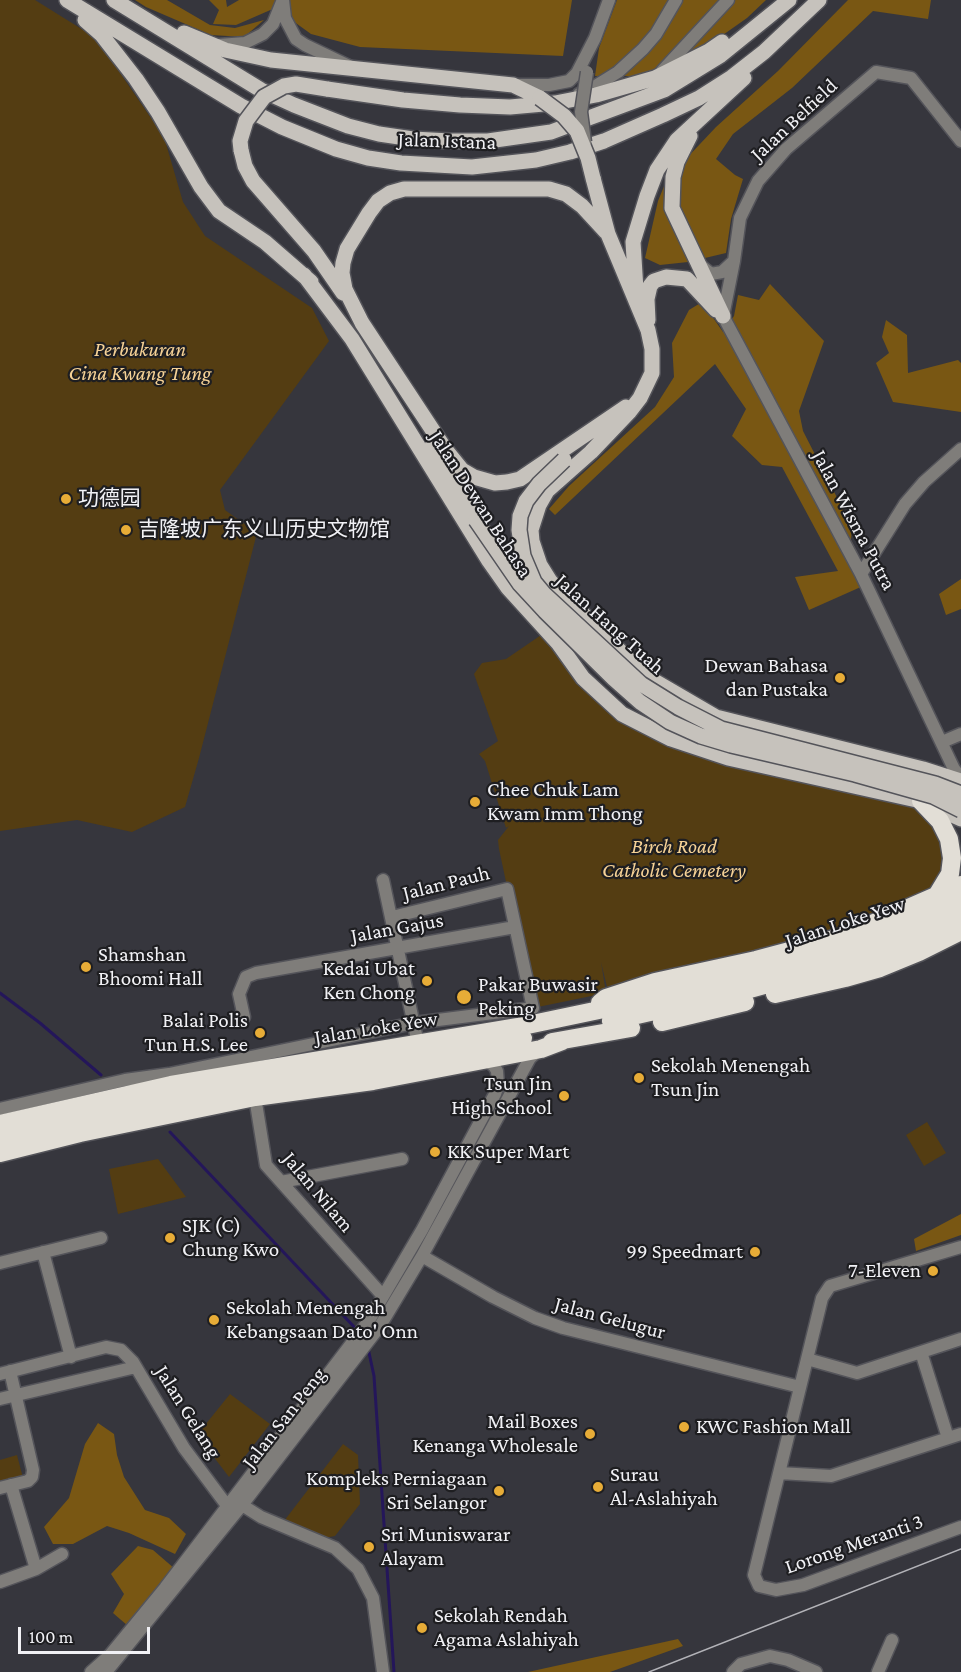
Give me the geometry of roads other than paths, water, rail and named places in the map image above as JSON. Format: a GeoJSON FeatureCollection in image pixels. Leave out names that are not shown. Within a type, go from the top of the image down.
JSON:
{"type":"FeatureCollection","features":[{"type":"Feature","properties":{"kind":"highway"},"geometry":{"type":"LineString","coordinates":[[921,801],[940,821],[949,839],[952,858],[950,874],[936,897]]}},
{"type":"Feature","properties":{"kind":"highway"},"geometry":{"type":"LineString","coordinates":[[587,1013],[606,998],[655,982],[842,938],[961,885]]}},
{"type":"Feature","properties":{"kind":"highway","name":"Jalan Loke Yew"},"geometry":{"type":"LineString","coordinates":[[0,1124],[171,1085],[587,1013],[746,977],[834,952],[898,930],[961,901]]}},
{"type":"Feature","properties":{"kind":"highway","name":"Jalan Loke Yew"},"geometry":{"type":"LineString","coordinates":[[0,1138],[175,1099],[480,1053],[822,969],[891,946],[961,916]]}},
{"type":"Feature","properties":{"kind":"highway"},"geometry":{"type":"LineString","coordinates":[[0,1154],[80,1133],[255,1097],[373,1081],[480,1053],[525,1044],[562,1041],[702,1014],[880,968],[961,931]]}},
{"type":"Feature","properties":{"kind":"highway"},"geometry":{"type":"LineString","coordinates":[[480,1053],[541,1049],[562,1041]]}},
{"type":"Feature","properties":{"kind":"main road","name":"Jalan Istana"},"geometry":{"type":"LineString","coordinates":[[65,0],[241,106],[282,127],[336,149],[368,158],[401,163],[472,167],[536,160],[570,152],[604,141],[699,98],[732,77],[764,52],[819,0]]}},
{"type":"Feature","properties":{"kind":"main road","name":"Jalan Dewan Bahasa"},"geometry":{"type":"LineString","coordinates":[[65,0],[101,34],[136,79],[158,112],[201,187],[219,211],[265,242],[304,275],[359,337],[396,388],[476,520]]}},
{"type":"Feature","properties":{"kind":"main road","name":"Jalan Istana"},"geometry":{"type":"LineString","coordinates":[[114,0],[261,90],[294,105],[348,126],[380,134],[450,141],[488,141],[551,132],[664,90],[721,55],[789,0]]}},
{"type":"Feature","properties":{"kind":"main road"},"geometry":{"type":"LineString","coordinates":[[120,0],[225,50],[271,60],[513,85],[548,100],[577,131],[588,158],[608,234]]}},
{"type":"Feature","properties":{"kind":"main road"},"geometry":{"type":"LineString","coordinates":[[354,308],[314,251],[253,181],[245,166],[240,141],[246,121],[264,97],[284,86],[296,84],[403,100],[460,105],[510,107],[548,100],[596,96],[655,78],[709,51],[784,0]]}},
{"type":"Feature","properties":{"kind":"main road"},"geometry":{"type":"LineString","coordinates":[[637,302],[633,242],[657,170],[677,140],[760,63],[802,16]]}},
{"type":"Feature","properties":{"kind":"main road"},"geometry":{"type":"LineString","coordinates":[[703,116],[677,162],[671,194],[672,208],[723,316]]}},
{"type":"Feature","properties":{"kind":"main road"},"geometry":{"type":"LineString","coordinates":[[396,388],[345,289],[342,273],[347,249],[378,201],[390,192],[416,188],[549,189],[566,194],[582,206],[608,234]]}},
{"type":"Feature","properties":{"kind":"main road","name":"Jalan Dewan Bahasa"},"geometry":{"type":"LineString","coordinates":[[608,234],[648,330],[652,349],[652,373],[640,398],[621,421],[591,453],[547,490],[533,519],[531,530],[540,565],[550,581],[644,675],[717,717],[961,779]]}},
{"type":"Feature","properties":{"kind":"main road","name":"Jalan Dewan Bahasa"},"geometry":{"type":"LineString","coordinates":[[304,275],[363,357],[508,588],[558,643],[583,678],[622,714],[663,736],[728,758],[921,801],[961,819]]}},
{"type":"Feature","properties":{"kind":"main road"},"geometry":{"type":"LineString","coordinates":[[648,330],[648,292],[654,281],[666,277],[687,279],[723,316]]}},
{"type":"Feature","properties":{"kind":"main road"},"geometry":{"type":"LineString","coordinates":[[362,323],[445,449],[462,470],[484,480],[507,482],[520,478],[640,398]]}},
{"type":"Feature","properties":{"kind":"main road","name":"Jalan Hang Tuah"},"geometry":{"type":"LineString","coordinates":[[621,421],[564,460],[539,484],[526,501],[520,516],[519,530],[523,556],[534,582],[544,594],[641,684],[678,707],[721,729],[935,784],[961,794]]}},
{"type":"Feature","properties":{"kind":"main road","name":"Jalan Hang Tuah"},"geometry":{"type":"LineString","coordinates":[[476,520],[520,584],[545,611],[614,679],[640,702],[670,722],[701,736],[731,745],[855,774],[933,796],[961,810]]}},
{"type":"Feature","properties":{"kind":"main road"},"geometry":{"type":"LineString","coordinates":[[558,643],[570,639],[579,630],[582,621],[581,613]]}},
{"type":"Feature","properties":{"kind":"street"},"geometry":{"type":"LineString","coordinates":[[212,45],[245,43],[263,34],[273,24],[282,0]]}},
{"type":"Feature","properties":{"kind":"street"},"geometry":{"type":"LineString","coordinates":[[282,0],[285,18],[296,39],[353,68]]}},
{"type":"Feature","properties":{"kind":"street"},"geometry":{"type":"LineString","coordinates":[[588,158],[581,112],[595,38],[609,0]]}},
{"type":"Feature","properties":{"kind":"street"},"geometry":{"type":"LineString","coordinates":[[548,100],[590,90],[630,62],[656,34],[676,0]]}},
{"type":"Feature","properties":{"kind":"street"},"geometry":{"type":"LineString","coordinates":[[655,78],[728,0]]}},
{"type":"Feature","properties":{"kind":"street"},"geometry":{"type":"LineString","coordinates":[[513,85],[549,85],[569,81],[577,73],[595,38]]}},
{"type":"Feature","properties":{"kind":"street","name":"Jalan Belfield"},"geometry":{"type":"LineString","coordinates":[[723,316],[740,218],[758,181],[786,149],[876,72],[911,78],[961,141]]}},
{"type":"Feature","properties":{"kind":"street"},"geometry":{"type":"LineString","coordinates":[[700,265],[711,274],[723,272],[734,261]]}},
{"type":"Feature","properties":{"kind":"street","name":"Jalan Wisma Putra"},"geometry":{"type":"LineString","coordinates":[[723,316],[861,574],[954,769],[961,779]]}},
{"type":"Feature","properties":{"kind":"street"},"geometry":{"type":"LineString","coordinates":[[861,574],[905,504],[924,482],[961,449]]}},
{"type":"Feature","properties":{"kind":"street"},"geometry":{"type":"LineString","coordinates":[[936,774],[943,743],[961,735]]}},
{"type":"Feature","properties":{"kind":"street","name":"Jalan Pauh"},"geometry":{"type":"LineString","coordinates":[[383,880],[418,1044]]}},
{"type":"Feature","properties":{"kind":"street","name":"Jalan Pauh"},"geometry":{"type":"LineString","coordinates":[[392,917],[507,889],[515,927]]}},
{"type":"Feature","properties":{"kind":"street"},"geometry":{"type":"LineString","coordinates":[[0,1109],[125,1080],[169,1074],[414,1023],[533,1008],[515,927]]}},
{"type":"Feature","properties":{"kind":"street","name":"Jalan Gajus"},"geometry":{"type":"LineString","coordinates":[[244,1017],[239,994],[246,977],[256,973],[515,927]]}},
{"type":"Feature","properties":{"kind":"street","name":"Jalan San Peng"},"geometry":{"type":"LineString","coordinates":[[106,1672],[242,1505],[422,1256],[530,1058],[541,1049]]}},
{"type":"Feature","properties":{"kind":"street"},"geometry":{"type":"LineString","coordinates":[[480,1053],[495,1066],[497,1071],[498,1085],[495,1094]]}},
{"type":"Feature","properties":{"kind":"street"},"geometry":{"type":"LineString","coordinates":[[495,1094],[505,1084],[508,1086],[508,1099]]}},
{"type":"Feature","properties":{"kind":"street","name":"Jalan San Peng"},"geometry":{"type":"LineString","coordinates":[[368,1332],[383,1296],[422,1230],[495,1094]]}},
{"type":"Feature","properties":{"kind":"street","name":"Jalan Nilam"},"geometry":{"type":"LineString","coordinates":[[255,1097],[266,1165],[383,1296]]}},
{"type":"Feature","properties":{"kind":"street"},"geometry":{"type":"LineString","coordinates":[[281,1182],[398,1160]]}},
{"type":"Feature","properties":{"kind":"street"},"geometry":{"type":"LineString","coordinates":[[402,1265],[412,1258],[422,1256],[420,1246],[422,1230]]}},
{"type":"Feature","properties":{"kind":"street"},"geometry":{"type":"LineString","coordinates":[[0,1263],[100,1238]]}},
{"type":"Feature","properties":{"kind":"street"},"geometry":{"type":"LineString","coordinates":[[961,1247],[830,1286],[822,1298],[779,1473],[831,1476],[961,1434]]}},
{"type":"Feature","properties":{"kind":"street"},"geometry":{"type":"LineString","coordinates":[[43,1252],[71,1357]]}},
{"type":"Feature","properties":{"kind":"street","name":"Jalan Gelugur"},"geometry":{"type":"LineString","coordinates":[[422,1256],[493,1297],[535,1318],[563,1328],[800,1387]]}},
{"type":"Feature","properties":{"kind":"street"},"geometry":{"type":"LineString","coordinates":[[807,1359],[857,1373],[961,1339]]}},
{"type":"Feature","properties":{"kind":"street","name":"Jalan San Peng"},"geometry":{"type":"LineString","coordinates":[[91,1672],[110,1656],[358,1346]]}},
{"type":"Feature","properties":{"kind":"street"},"geometry":{"type":"LineString","coordinates":[[36,1569],[5,1486],[28,1481],[32,1477],[33,1470],[16,1395],[5,1373],[106,1347],[117,1359],[118,1371]]}},
{"type":"Feature","properties":{"kind":"street","name":"Jalan Gelang"},"geometry":{"type":"LineString","coordinates":[[106,1347],[122,1350],[136,1367],[184,1448],[228,1507]]}},
{"type":"Feature","properties":{"kind":"street"},"geometry":{"type":"LineString","coordinates":[[921,1352],[948,1438]]}},
{"type":"Feature","properties":{"kind":"street","name":"Jalan Gelang"},"geometry":{"type":"LineString","coordinates":[[0,1399],[136,1367]]}},
{"type":"Feature","properties":{"kind":"street","name":"Lorong Meranti 3"},"geometry":{"type":"LineString","coordinates":[[779,1473],[753,1575],[759,1586],[776,1590],[803,1585],[961,1527]]}},
{"type":"Feature","properties":{"kind":"street"},"geometry":{"type":"LineString","coordinates":[[242,1505],[261,1517],[335,1548],[358,1569],[373,1598],[383,1672]]}},
{"type":"Feature","properties":{"kind":"street"},"geometry":{"type":"LineString","coordinates":[[0,1582],[36,1569],[62,1554]]}},
{"type":"Feature","properties":{"kind":"street"},"geometry":{"type":"LineString","coordinates":[[878,1672],[892,1640]]}},
{"type":"Feature","properties":{"kind":"street"},"geometry":{"type":"LineString","coordinates":[[733,1672],[741,1664],[770,1656],[788,1660],[816,1672]]}},
{"type":"Feature","properties":{"kind":"waterway"},"geometry":{"type":"LineString","coordinates":[[0,993],[40,1023],[101,1075]]}},
{"type":"Feature","properties":{"kind":"waterway"},"geometry":{"type":"LineString","coordinates":[[170,1132],[357,1330]]}},
{"type":"Feature","properties":{"kind":"waterway"},"geometry":{"type":"LineString","coordinates":[[368,1348],[374,1376],[394,1672]]}},
{"type":"Feature","properties":{"kind":"tram line"},"geometry":{"type":"LineString","coordinates":[[649,1672],[961,1549]]}},
{"type":"Feature","properties":{"kind":"place","name":"功德园"},"geometry":{"type":"Point","coordinates":[66,499]}},
{"type":"Feature","properties":{"kind":"place","name":"吉隆坡广东义山历史文物馆"},"geometry":{"type":"Point","coordinates":[126,530]}},
{"type":"Feature","properties":{"kind":"place","name":"Dewan Bahasa dan Pustaka"},"geometry":{"type":"Point","coordinates":[840,678]}},
{"type":"Feature","properties":{"kind":"place","name":"Chee Chuk Lam Kwam Imm Thong"},"geometry":{"type":"Point","coordinates":[475,802]}},
{"type":"Feature","properties":{"kind":"place","name":"Shamshan Bhoomi Hall"},"geometry":{"type":"Point","coordinates":[86,967]}},
{"type":"Feature","properties":{"kind":"place","name":"Kedai Ubat Ken Chong"},"geometry":{"type":"Point","coordinates":[427,981]}},
{"type":"Feature","properties":{"kind":"place","name":"Pakar Buwasir Peking"},"geometry":{"type":"Point","coordinates":[464,997]}},
{"type":"Feature","properties":{"kind":"place","name":"Balai Polis Tun H.S. Lee"},"geometry":{"type":"Point","coordinates":[260,1033]}},
{"type":"Feature","properties":{"kind":"place","name":"Sekolah Menengah Tsun Jin"},"geometry":{"type":"Point","coordinates":[639,1078]}},
{"type":"Feature","properties":{"kind":"place","name":"Tsun Jin High School"},"geometry":{"type":"Point","coordinates":[564,1096]}},
{"type":"Feature","properties":{"kind":"place","name":"KK Super Mart"},"geometry":{"type":"Point","coordinates":[435,1152]}},
{"type":"Feature","properties":{"kind":"place","name":"SJK (C) Chung Kwo"},"geometry":{"type":"Point","coordinates":[170,1238]}},
{"type":"Feature","properties":{"kind":"place","name":"99 Speedmart"},"geometry":{"type":"Point","coordinates":[755,1252]}},
{"type":"Feature","properties":{"kind":"place","name":"7-Eleven"},"geometry":{"type":"Point","coordinates":[933,1271]}},
{"type":"Feature","properties":{"kind":"place","name":"Sekolah Menengah Kebangsaan Dato' Onn"},"geometry":{"type":"Point","coordinates":[214,1320]}},
{"type":"Feature","properties":{"kind":"place","name":"KWC Fashion Mall"},"geometry":{"type":"Point","coordinates":[684,1427]}},
{"type":"Feature","properties":{"kind":"place","name":"Mail Boxes Kenanga Wholesale"},"geometry":{"type":"Point","coordinates":[590,1434]}},
{"type":"Feature","properties":{"kind":"place","name":"Surau Al-Aslahiyah"},"geometry":{"type":"Point","coordinates":[598,1487]}},
{"type":"Feature","properties":{"kind":"place","name":"Kompleks Perniagaan Sri Selangor"},"geometry":{"type":"Point","coordinates":[499,1491]}},
{"type":"Feature","properties":{"kind":"place","name":"Sri Muniswarar Alayam"},"geometry":{"type":"Point","coordinates":[369,1547]}},
{"type":"Feature","properties":{"kind":"place","name":"Sekolah Rendah Agama Aslahiyah"},"geometry":{"type":"Point","coordinates":[422,1628]}},
{"type":"Feature","properties":{"kind":"park label","name":"Perbukuran Cina Kwang Tung"},"geometry":{"type":"Point","coordinates":[140,362]}},
{"type":"Feature","properties":{"kind":"park label","name":"Birch Road Catholic Cemetery"},"geometry":{"type":"Point","coordinates":[674,859]}}]}
